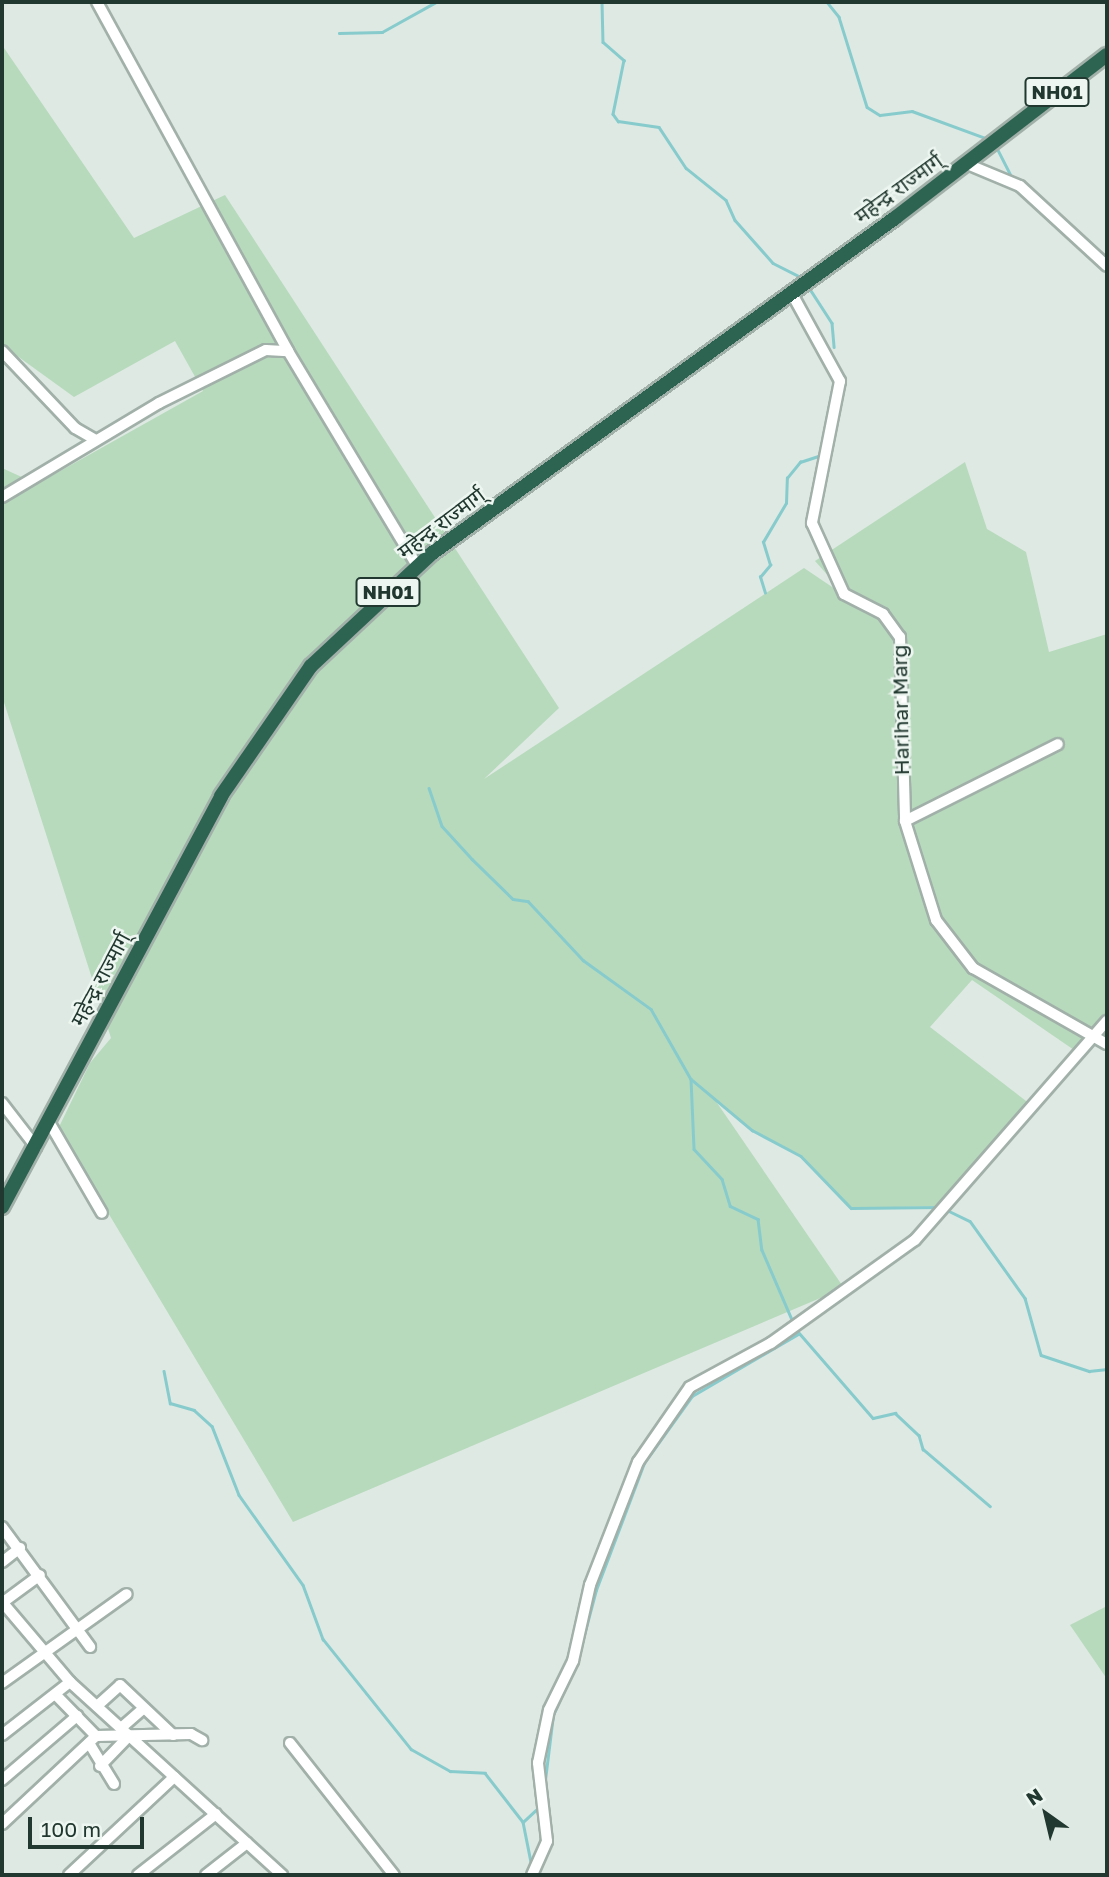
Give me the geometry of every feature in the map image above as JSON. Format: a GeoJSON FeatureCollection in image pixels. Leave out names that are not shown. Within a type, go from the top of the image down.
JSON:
{"type":"FeatureCollection","features":[{"type":"Feature","properties":{"kind":"highway","name":"महेन्द्र राज्मार्ग्"},"geometry":{"type":"LineString","coordinates":[[2,1207],[258,736],[311,666],[417,566],[791,292],[1107,55]]}},
{"type":"Feature","properties":{"kind":"street"},"geometry":{"type":"LineString","coordinates":[[97,2],[288,351],[417,566]]}},
{"type":"Feature","properties":{"kind":"street"},"geometry":{"type":"LineString","coordinates":[[970,159],[1020,186],[1107,266]]}},
{"type":"Feature","properties":{"kind":"street","name":"Harihar Marg"},"geometry":{"type":"LineString","coordinates":[[791,292],[841,382],[812,523],[844,594],[883,614],[900,637],[905,821],[936,920],[951,944],[973,968],[1107,1044]]}},
{"type":"Feature","properties":{"kind":"street"},"geometry":{"type":"LineString","coordinates":[[2,498],[61,467],[94,439],[266,350],[288,351]]}},
{"type":"Feature","properties":{"kind":"street"},"geometry":{"type":"LineString","coordinates":[[2,351],[75,428],[94,439]]}},
{"type":"Feature","properties":{"kind":"street"},"geometry":{"type":"LineString","coordinates":[[905,821],[1058,744]]}},
{"type":"Feature","properties":{"kind":"street"},"geometry":{"type":"LineString","coordinates":[[532,1875],[547,1841],[538,1763],[549,1710],[573,1661],[590,1585],[638,1462],[690,1387],[771,1343],[915,1240],[1107,1021]]}},
{"type":"Feature","properties":{"kind":"street"},"geometry":{"type":"LineString","coordinates":[[2,1103],[36,1147]]}},
{"type":"Feature","properties":{"kind":"street"},"geometry":{"type":"LineString","coordinates":[[50,1122],[102,1213]]}},
{"type":"Feature","properties":{"kind":"street"},"geometry":{"type":"LineString","coordinates":[[2,1527],[90,1647]]}},
{"type":"Feature","properties":{"kind":"street"},"geometry":{"type":"LineString","coordinates":[[2,1562],[20,1548]]}},
{"type":"Feature","properties":{"kind":"street"},"geometry":{"type":"LineString","coordinates":[[40,1576],[2,1603],[70,1682],[282,1875]]}},
{"type":"Feature","properties":{"kind":"street"},"geometry":{"type":"LineString","coordinates":[[2,1683],[127,1594]]}},
{"type":"Feature","properties":{"kind":"street"},"geometry":{"type":"LineString","coordinates":[[2,1735],[70,1682]]}},
{"type":"Feature","properties":{"kind":"street"},"geometry":{"type":"LineString","coordinates":[[97,1706],[120,1685],[173,1735]]}},
{"type":"Feature","properties":{"kind":"street"},"geometry":{"type":"LineString","coordinates":[[56,1695],[77,1716],[93,1740],[100,1766],[114,1784]]}},
{"type":"Feature","properties":{"kind":"street"},"geometry":{"type":"LineString","coordinates":[[121,1728],[144,1708]]}},
{"type":"Feature","properties":{"kind":"street"},"geometry":{"type":"LineString","coordinates":[[2,1780],[77,1716]]}},
{"type":"Feature","properties":{"kind":"street"},"geometry":{"type":"LineString","coordinates":[[2,1824],[93,1740],[173,1735],[202,1740]]}},
{"type":"Feature","properties":{"kind":"street"},"geometry":{"type":"LineString","coordinates":[[100,1766],[129,1736]]}},
{"type":"Feature","properties":{"kind":"street"},"geometry":{"type":"LineString","coordinates":[[290,1743],[394,1875]]}},
{"type":"Feature","properties":{"kind":"street"},"geometry":{"type":"LineString","coordinates":[[69,1875],[174,1777]]}},
{"type":"Feature","properties":{"kind":"street"},"geometry":{"type":"LineString","coordinates":[[138,1875],[216,1814]]}},
{"type":"Feature","properties":{"kind":"street"},"geometry":{"type":"LineString","coordinates":[[206,1875],[247,1843]]}},
{"type":"Feature","properties":{"kind":"street"},"geometry":{"type":"LineString","coordinates":[[264,1875],[273,1867]]}},
{"type":"Feature","properties":{"kind":"green space"},"geometry":{"type":"Polygon","coordinates":[[[2,45],[134,238],[225,195],[559,708],[484,779],[804,568],[847,597],[815,561],[965,462],[987,529],[1026,552],[1049,652],[1107,634],[1107,1041],[1098,1031],[1077,1052],[972,980],[930,1027],[1030,1104],[945,1206],[851,1208],[801,1156],[752,1130],[713,1097],[844,1288],[293,1522],[58,1129],[90,1063],[111,1038],[2,696],[2,468],[37,484],[203,391],[175,341],[74,397],[2,345],[2,45]]]}},
{"type":"Feature","properties":{"kind":"green space"},"geometry":{"type":"Polygon","coordinates":[[[1107,1606],[1107,1679],[1070,1625],[1107,1606]]]}},
{"type":"Feature","properties":{"kind":"waterway"},"geometry":{"type":"LineString","coordinates":[[339,33],[382,32],[436,2]]}},
{"type":"Feature","properties":{"kind":"waterway"},"geometry":{"type":"LineString","coordinates":[[602,2],[603,42],[624,60],[613,114],[618,121],[659,127],[686,168],[726,200],[735,220],[773,263],[802,278]]}},
{"type":"Feature","properties":{"kind":"waterway"},"geometry":{"type":"LineString","coordinates":[[827,2],[839,17],[867,107],[880,115],[912,111],[991,140]]}},
{"type":"Feature","properties":{"kind":"waterway"},"geometry":{"type":"LineString","coordinates":[[997,148],[1012,178]]}},
{"type":"Feature","properties":{"kind":"waterway"},"geometry":{"type":"LineString","coordinates":[[1029,188],[1107,259]]}},
{"type":"Feature","properties":{"kind":"waterway"},"geometry":{"type":"LineString","coordinates":[[808,286],[832,323],[834,347]]}},
{"type":"Feature","properties":{"kind":"waterway"},"geometry":{"type":"LineString","coordinates":[[765,593],[760,577],[770,565],[763,542],[786,503],[787,478],[800,462],[821,455]]}},
{"type":"Feature","properties":{"kind":"waterway"},"geometry":{"type":"LineString","coordinates":[[429,788],[442,826],[472,859],[513,899],[528,901],[583,960],[651,1009],[691,1079],[694,1149],[722,1179],[730,1206],[758,1219],[762,1250],[793,1322]]}},
{"type":"Feature","properties":{"kind":"waterway"},"geometry":{"type":"LineString","coordinates":[[691,1079],[752,1130],[801,1156],[851,1208],[941,1207]]}},
{"type":"Feature","properties":{"kind":"waterway"},"geometry":{"type":"LineString","coordinates":[[947,1210],[970,1221],[1025,1298],[1041,1355],[1089,1371],[1107,1369]]}},
{"type":"Feature","properties":{"kind":"waterway"},"geometry":{"type":"LineString","coordinates":[[795,1328],[873,1418],[895,1413],[919,1435],[923,1449],[990,1506]]}},
{"type":"Feature","properties":{"kind":"waterway"},"geometry":{"type":"LineString","coordinates":[[580,1650],[596,1590],[644,1463],[692,1396],[798,1334]]}},
{"type":"Feature","properties":{"kind":"waterway"},"geometry":{"type":"LineString","coordinates":[[164,1371],[170,1403],[194,1410],[212,1426],[239,1495],[303,1585],[323,1639],[411,1749],[450,1771],[485,1773],[523,1822],[532,1867]]}},
{"type":"Feature","properties":{"kind":"waterway"},"geometry":{"type":"LineString","coordinates":[[545,1780],[553,1715],[572,1673]]}},
{"type":"Feature","properties":{"kind":"waterway"},"geometry":{"type":"LineString","coordinates":[[523,1822],[540,1806]]}}]}
